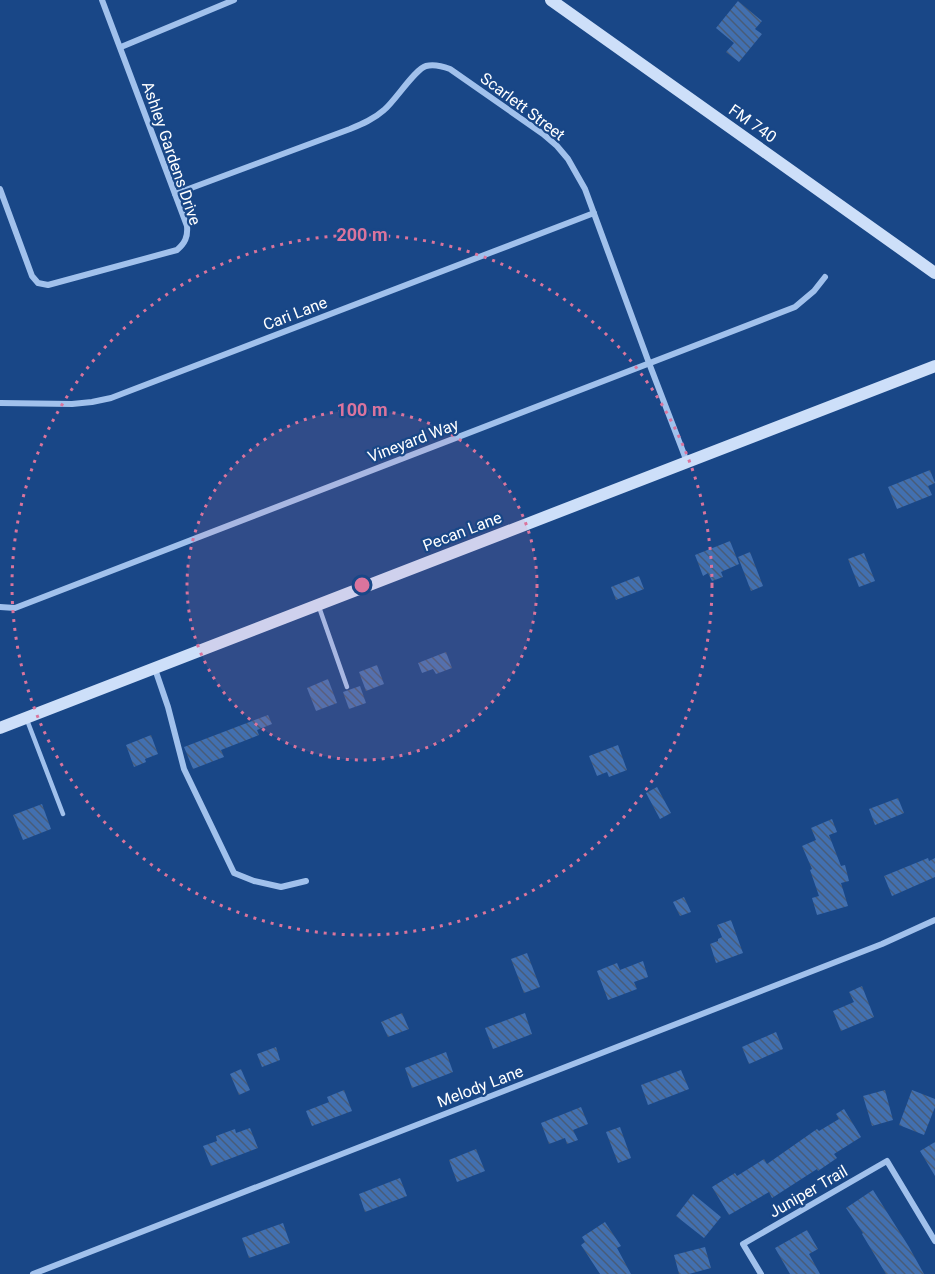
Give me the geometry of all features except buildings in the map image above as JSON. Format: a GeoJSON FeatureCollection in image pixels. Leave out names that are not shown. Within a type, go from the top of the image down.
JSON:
{"type":"FeatureCollection","features":[{"type":"Feature","properties":{"kind":"street","name":"Ashley Gardens Drive"},"geometry":{"type":"LineString","coordinates":[[0,189],[32,276],[38,284],[48,285],[177,250],[186,240],[187,226],[102,0]]}},
{"type":"Feature","properties":{"kind":"street"},"geometry":{"type":"LineString","coordinates":[[121,47],[234,0]]}},
{"type":"Feature","properties":{"kind":"street","name":"FM 740"},"geometry":{"type":"LineString","coordinates":[[551,0],[935,273]]}},
{"type":"Feature","properties":{"kind":"street","name":"Scarlett Street"},"geometry":{"type":"LineString","coordinates":[[175,194],[369,120],[397,98],[419,69],[439,65],[450,69],[543,134],[568,159],[585,189],[687,462]]}},
{"type":"Feature","properties":{"kind":"street","name":"Cari Lane"},"geometry":{"type":"LineString","coordinates":[[0,403],[72,404],[111,398],[594,213]]}},
{"type":"Feature","properties":{"kind":"street","name":"Vineyard Way"},"geometry":{"type":"LineString","coordinates":[[0,607],[15,608],[795,307],[814,291],[825,277]]}},
{"type":"Feature","properties":{"kind":"street","name":"Pecan Lane"},"geometry":{"type":"LineString","coordinates":[[0,728],[935,366]]}},
{"type":"Feature","properties":{"kind":"street"},"geometry":{"type":"LineString","coordinates":[[154,668],[168,707],[184,769],[234,873],[254,881],[281,887],[306,881]]}},
{"type":"Feature","properties":{"kind":"street","name":"Melody Lane"},"geometry":{"type":"LineString","coordinates":[[33,1274],[882,944],[935,920]]}},
{"type":"Feature","properties":{"kind":"street","name":"Juniper Trail"},"geometry":{"type":"LineString","coordinates":[[761,1274],[743,1244],[887,1161],[935,1241]]}},
{"type":"Feature","properties":{"kind":"lane"},"geometry":{"type":"LineString","coordinates":[[319,605],[347,687]]}},
{"type":"Feature","properties":{"kind":"lane"},"geometry":{"type":"LineString","coordinates":[[26,718],[63,814]]}}]}
